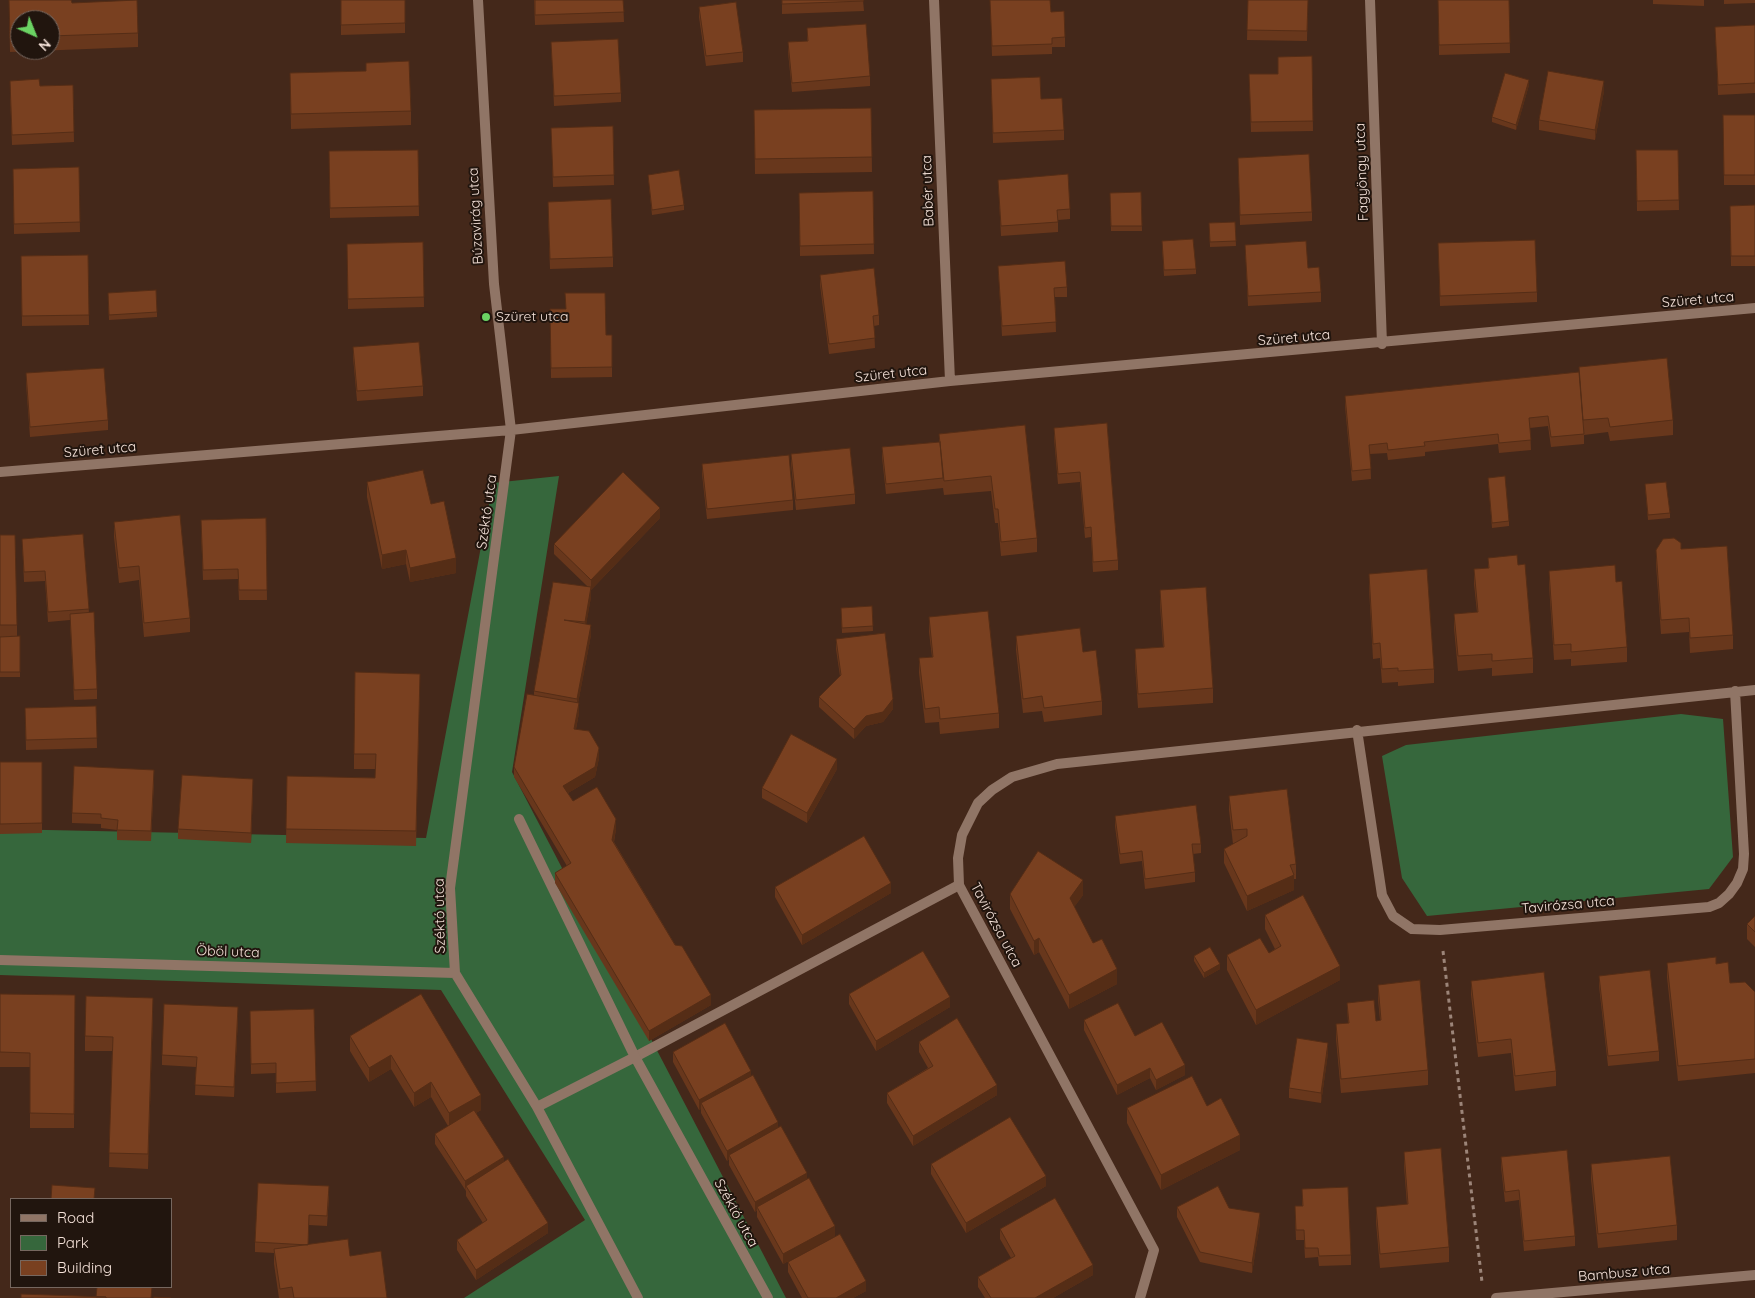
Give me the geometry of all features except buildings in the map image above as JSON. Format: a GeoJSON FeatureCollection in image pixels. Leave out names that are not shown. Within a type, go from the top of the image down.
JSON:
{"type":"FeatureCollection","features":[{"type":"Feature","properties":{"kind":"street","name":"Búzavirág utca"},"geometry":{"type":"LineString","coordinates":[[478,0],[494,284],[512,430]]}},
{"type":"Feature","properties":{"kind":"street","name":"Babér utca"},"geometry":{"type":"LineString","coordinates":[[934,0],[950,381]]}},
{"type":"Feature","properties":{"kind":"street","name":"Fagyöngy utca"},"geometry":{"type":"LineString","coordinates":[[1370,0],[1382,344]]}},
{"type":"Feature","properties":{"kind":"street","name":"Szüret utca"},"geometry":{"type":"LineString","coordinates":[[0,472],[512,430],[950,381],[1382,344],[1755,308]]}},
{"type":"Feature","properties":{"kind":"street","name":"Széktó utca"},"geometry":{"type":"LineString","coordinates":[[512,430],[450,888],[455,973],[537,1107],[638,1298]]}},
{"type":"Feature","properties":{"kind":"street","name":"Tavirózsa utca"},"geometry":{"type":"LineString","coordinates":[[1140,1298],[1154,1250],[959,885],[958,858],[962,835],[978,803],[992,790],[1012,777],[1035,768],[1057,764],[1358,730],[1755,690]]}},
{"type":"Feature","properties":{"kind":"street","name":"Tavirózsa utca"},"geometry":{"type":"LineString","coordinates":[[1358,730],[1382,895],[1393,916],[1412,929],[1440,930],[1709,907],[1719,903],[1737,883],[1744,861],[1735,691]]}},
{"type":"Feature","properties":{"kind":"street","name":"Széktó utca"},"geometry":{"type":"LineString","coordinates":[[519,819],[635,1057],[768,1298]]}},
{"type":"Feature","properties":{"kind":"street"},"geometry":{"type":"LineString","coordinates":[[537,1107],[959,885]]}},
{"type":"Feature","properties":{"kind":"street","name":"Öböl utca"},"geometry":{"type":"LineString","coordinates":[[0,960],[455,973]]}},
{"type":"Feature","properties":{"kind":"street","name":"Bambusz utca"},"geometry":{"type":"LineString","coordinates":[[1496,1298],[1755,1275]]}},
{"type":"Feature","properties":{"kind":"path"},"geometry":{"type":"LineString","coordinates":[[1440,930],[1482,1288]]}},
{"type":"Feature","properties":{"kind":"green space"},"geometry":{"type":"Polygon","coordinates":[[[559,476],[512,772],[786,1298],[464,1298],[585,1220],[441,990],[0,975],[0,829],[426,838],[493,483],[559,476]]]}},
{"type":"Feature","properties":{"kind":"green space"},"geometry":{"type":"Polygon","coordinates":[[[1681,714],[1723,719],[1733,857],[1709,889],[1427,916],[1402,878],[1382,756],[1406,745],[1681,714]]]}},
{"type":"Feature","properties":{"kind":"place","name":"Szüret utca"},"geometry":{"type":"Point","coordinates":[486,317]}}]}
